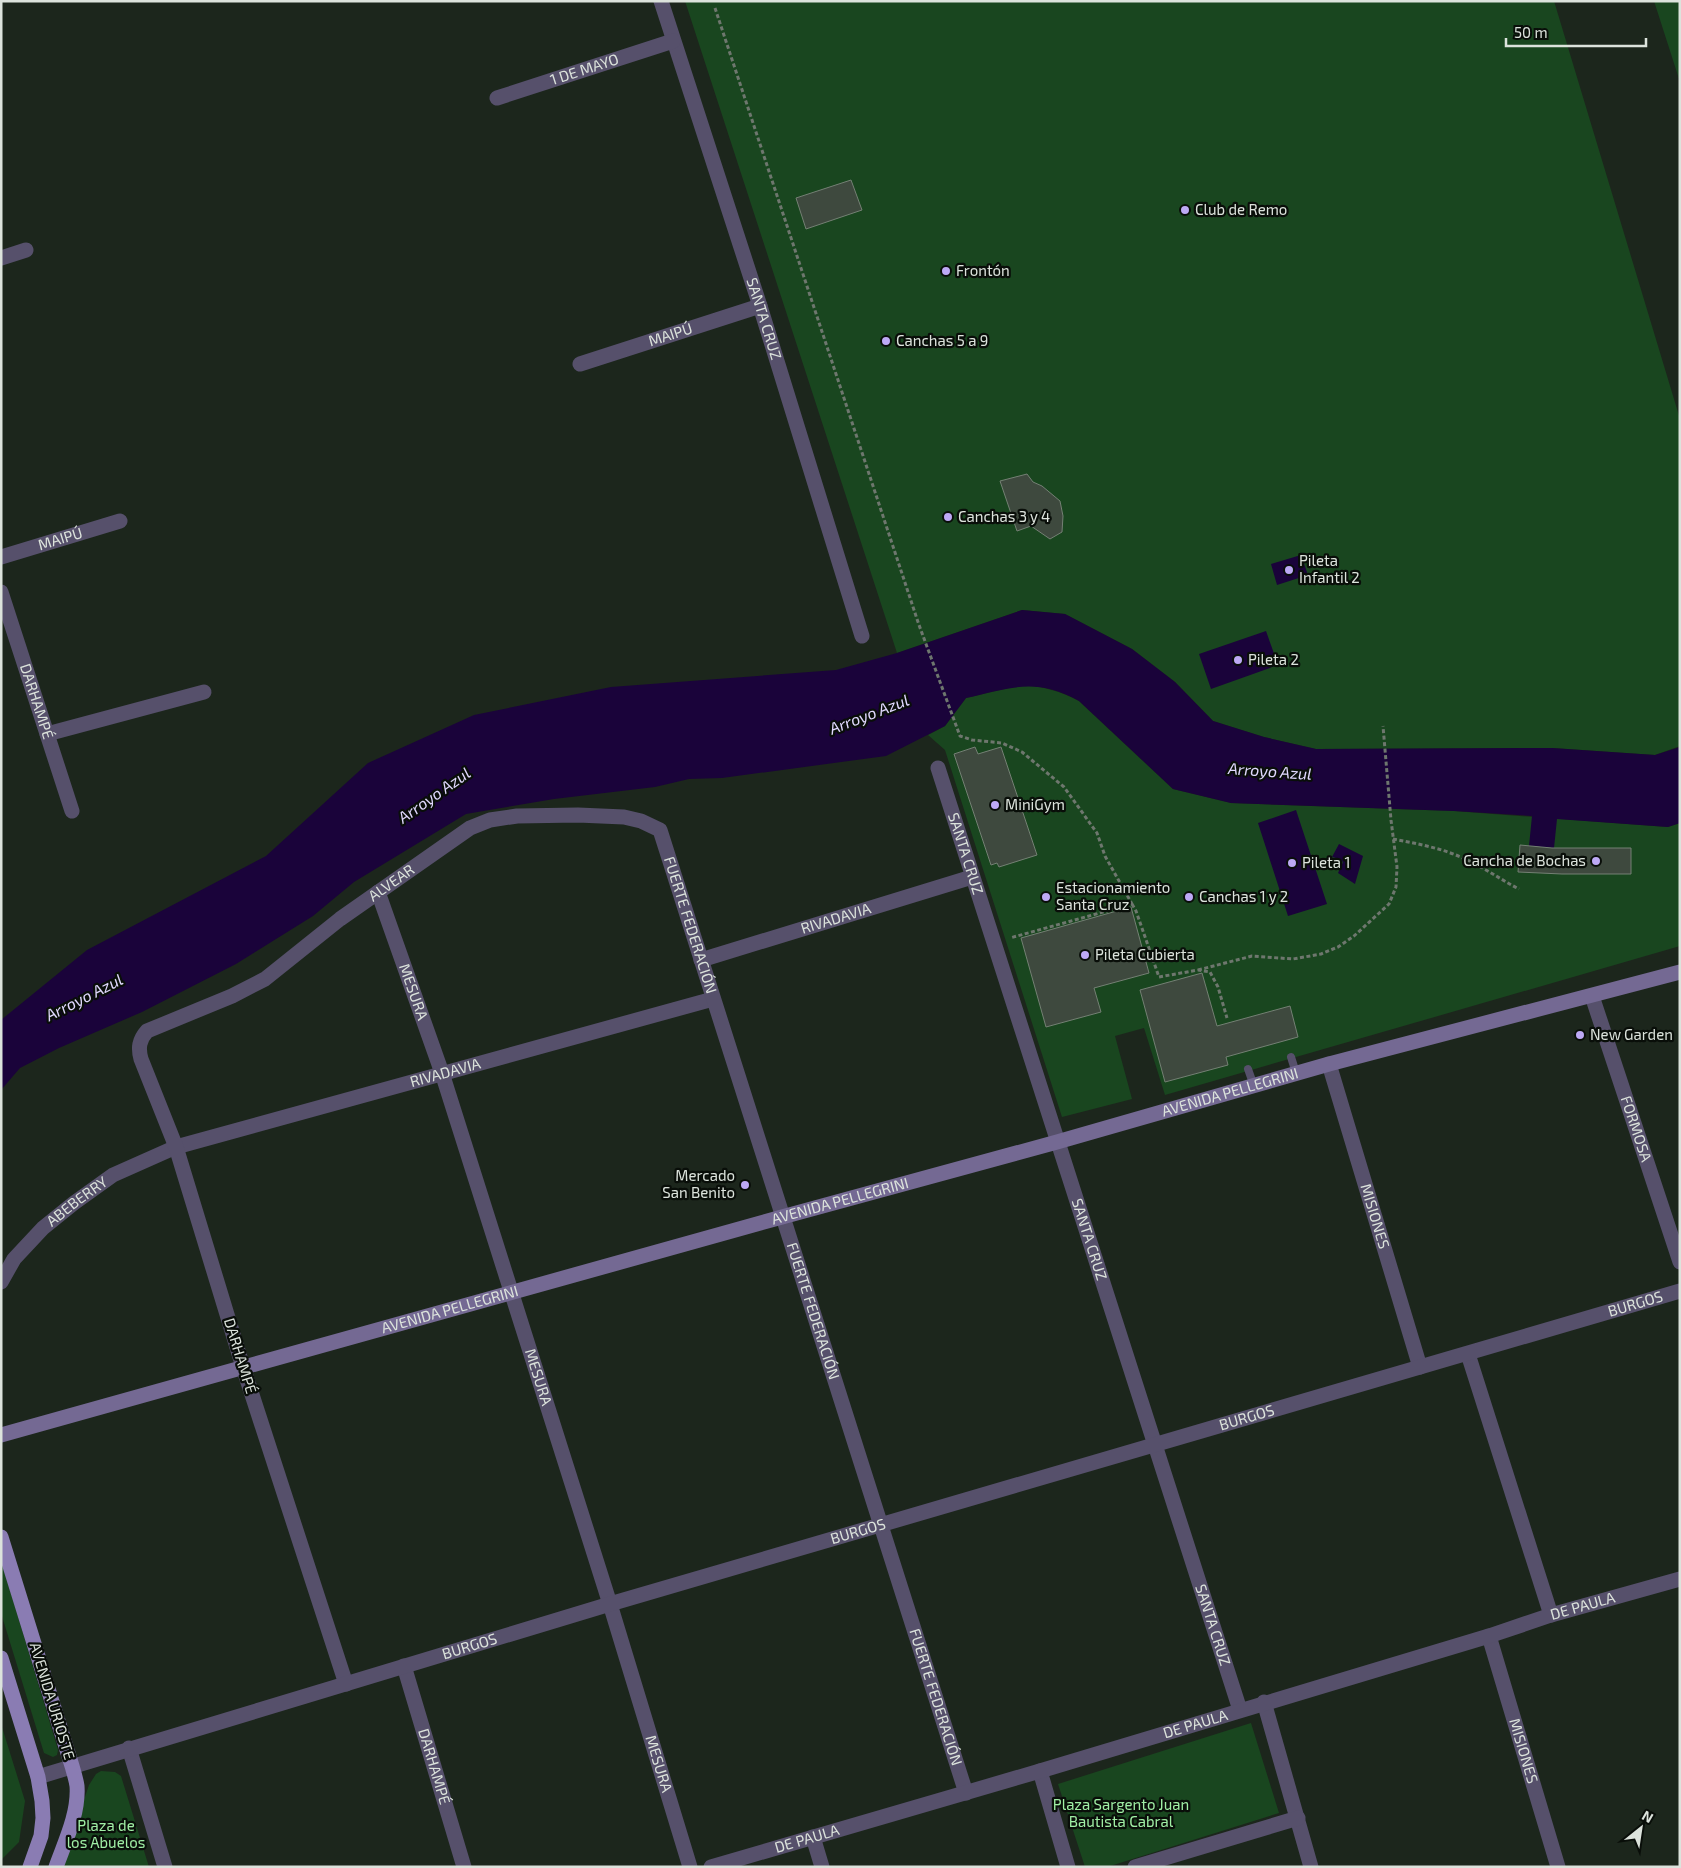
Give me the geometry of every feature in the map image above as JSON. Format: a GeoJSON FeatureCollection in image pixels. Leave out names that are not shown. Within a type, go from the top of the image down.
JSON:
{"type":"FeatureCollection","features":[{"type":"Feature","properties":{"kind":"main road","name":"AVENIDA PELLEGRINI"},"geometry":{"type":"LineString","coordinates":[[1,1435],[782,1216],[1056,1142],[1329,1064],[1680,972]]}},
{"type":"Feature","properties":{"kind":"main road","name":"AVENIDA URIOSTE"},"geometry":{"type":"LineString","coordinates":[[1,1537],[77,1786],[76,1802],[71,1823],[56,1867]]}},
{"type":"Feature","properties":{"kind":"main road"},"geometry":{"type":"LineString","coordinates":[[1,1658],[38,1777],[43,1818],[40,1836],[30,1867]]}},
{"type":"Feature","properties":{"kind":"street","name":"SANTA CRUZ"},"geometry":{"type":"LineString","coordinates":[[661,1],[760,306],[862,636]]}},
{"type":"Feature","properties":{"kind":"street","name":"1 DE MAYO"},"geometry":{"type":"LineString","coordinates":[[497,98],[673,41]]}},
{"type":"Feature","properties":{"kind":"street"},"geometry":{"type":"LineString","coordinates":[[1,258],[26,250]]}},
{"type":"Feature","properties":{"kind":"street","name":"MAIPÚ"},"geometry":{"type":"LineString","coordinates":[[580,364],[760,306]]}},
{"type":"Feature","properties":{"kind":"street","name":"MAIPÚ"},"geometry":{"type":"LineString","coordinates":[[1,557],[120,521]]}},
{"type":"Feature","properties":{"kind":"street","name":"DARHAMPÉ"},"geometry":{"type":"LineString","coordinates":[[1,592],[72,811]]}},
{"type":"Feature","properties":{"kind":"street"},"geometry":{"type":"LineString","coordinates":[[47,734],[204,692]]}},
{"type":"Feature","properties":{"kind":"street","name":"SANTA CRUZ"},"geometry":{"type":"LineString","coordinates":[[938,768],[1056,1142],[1240,1710]]}},
{"type":"Feature","properties":{"kind":"street","name":"ALVEAR"},"geometry":{"type":"LineString","coordinates":[[147,1031],[232,996],[265,979],[340,918],[470,828],[490,820],[517,816],[605,816],[641,821],[660,830]]}},
{"type":"Feature","properties":{"kind":"street","name":"FUERTE FEDERACIÓN"},"geometry":{"type":"LineString","coordinates":[[660,830],[966,1792]]}},
{"type":"Feature","properties":{"kind":"street","name":"RIVADAVIA"},"geometry":{"type":"LineString","coordinates":[[701,960],[972,877]]}},
{"type":"Feature","properties":{"kind":"street","name":"MESURA"},"geometry":{"type":"LineString","coordinates":[[378,892],[442,1073],[610,1604],[690,1867]]}},
{"type":"Feature","properties":{"kind":"street","name":"FORMOSA"},"geometry":{"type":"LineString","coordinates":[[1592,996],[1680,1262]]}},
{"type":"Feature","properties":{"kind":"street","name":"RIVADAVIA"},"geometry":{"type":"LineString","coordinates":[[176,1147],[714,999]]}},
{"type":"Feature","properties":{"kind":"street","name":"DARHAMPÉ"},"geometry":{"type":"LineString","coordinates":[[147,1031],[142,1037],[139,1052],[176,1147],[243,1367],[346,1684]]}},
{"type":"Feature","properties":{"kind":"street","name":"MISIONES"},"geometry":{"type":"LineString","coordinates":[[1329,1064],[1420,1368]]}},
{"type":"Feature","properties":{"kind":"street","name":"ABEBERRY"},"geometry":{"type":"LineString","coordinates":[[1,1282],[14,1259],[43,1228],[74,1203],[113,1175],[176,1147]]}},
{"type":"Feature","properties":{"kind":"street","name":"BURGOS"},"geometry":{"type":"LineString","coordinates":[[38,1777],[610,1604],[1680,1291]]}},
{"type":"Feature","properties":{"kind":"street"},"geometry":{"type":"LineString","coordinates":[[1468,1354],[1551,1615]]}},
{"type":"Feature","properties":{"kind":"street","name":"DE PAULA"},"geometry":{"type":"LineString","coordinates":[[711,1867],[1040,1771],[1264,1702],[1489,1636],[1551,1615],[1680,1579]]}},
{"type":"Feature","properties":{"kind":"street","name":"MISIONES"},"geometry":{"type":"LineString","coordinates":[[1489,1636],[1558,1867]]}},
{"type":"Feature","properties":{"kind":"street","name":"DARHAMPÉ"},"geometry":{"type":"LineString","coordinates":[[404,1666],[464,1867]]}},
{"type":"Feature","properties":{"kind":"street"},"geometry":{"type":"LineString","coordinates":[[1264,1702],[1311,1867]]}},
{"type":"Feature","properties":{"kind":"street"},"geometry":{"type":"LineString","coordinates":[[129,1748],[165,1867]]}},
{"type":"Feature","properties":{"kind":"street"},"geometry":{"type":"LineString","coordinates":[[1040,1771],[1068,1867]]}},
{"type":"Feature","properties":{"kind":"street"},"geometry":{"type":"LineString","coordinates":[[1135,1867],[1298,1818]]}},
{"type":"Feature","properties":{"kind":"street"},"geometry":{"type":"LineString","coordinates":[[813,1837],[822,1867]]}},
{"type":"Feature","properties":{"kind":"lane"},"geometry":{"type":"LineString","coordinates":[[1291,1056],[1296,1074]]}},
{"type":"Feature","properties":{"kind":"lane"},"geometry":{"type":"LineString","coordinates":[[1248,1069],[1254,1086]]}},
{"type":"Feature","properties":{"kind":"path"},"geometry":{"type":"LineString","coordinates":[[714,8],[919,625],[960,736],[972,740],[1002,744],[1022,752],[1064,787],[1097,833],[1105,856],[1136,911],[1159,977],[1198,970],[1252,956],[1293,958],[1321,954],[1338,947],[1354,936],[1390,904],[1396,887],[1397,867],[1383,726]]}},
{"type":"Feature","properties":{"kind":"path"},"geometry":{"type":"LineString","coordinates":[[1393,839],[1444,851],[1471,862],[1519,889]]}},
{"type":"Feature","properties":{"kind":"path"},"geometry":{"type":"LineString","coordinates":[[992,942],[1132,904]]}},
{"type":"Feature","properties":{"kind":"path"},"geometry":{"type":"LineString","coordinates":[[1198,970],[1210,972],[1218,987],[1227,1018]]}},
{"type":"Feature","properties":{"kind":"green space","name":"Club de Remo"},"geometry":{"type":"Polygon","coordinates":[[[685,1],[1554,1],[1680,419],[1680,746],[1655,755],[1552,748],[1316,749],[1264,737],[1213,721],[1175,682],[1132,649],[1065,614],[1022,610],[897,653],[685,1]]]}},
{"type":"Feature","properties":{"kind":"green space"},"geometry":{"type":"Polygon","coordinates":[[[1654,1],[1680,1],[1680,82],[1654,1]]]}},
{"type":"Feature","properties":{"kind":"green space"},"geometry":{"type":"Polygon","coordinates":[[[1021,685],[1051,690],[1079,701],[1173,789],[1231,803],[1454,811],[1668,827],[1680,823],[1680,946],[1165,1095],[1144,1028],[1115,1036],[1132,1099],[1062,1117],[945,750],[928,735],[945,726],[966,698],[1021,685]]]}},
{"type":"Feature","properties":{"kind":"green space"},"geometry":{"type":"Polygon","coordinates":[[[1,1560],[58,1750],[57,1755],[53,1757],[44,1753],[1,1613],[1,1560]]]}},
{"type":"Feature","properties":{"kind":"green space","name":"Plaza Sargento Juan Bautista Cabral"},"geometry":{"type":"Polygon","coordinates":[[[1251,1723],[1279,1813],[1107,1867],[1085,1867],[1058,1784],[1251,1723]]]}},
{"type":"Feature","properties":{"kind":"green space"},"geometry":{"type":"Polygon","coordinates":[[[1,1724],[25,1801],[19,1842],[1,1860],[1,1724]]]}},
{"type":"Feature","properties":{"kind":"green space","name":"Plaza de los Abuelos"},"geometry":{"type":"Polygon","coordinates":[[[101,1771],[115,1772],[121,1776],[149,1867],[61,1867],[89,1785],[96,1774],[101,1771]]]}},
{"type":"Feature","properties":{"kind":"water","name":"Pileta Infantil 2"},"geometry":{"type":"Polygon","coordinates":[[[1301,555],[1308,575],[1277,585],[1271,564],[1301,555]]]}},
{"type":"Feature","properties":{"kind":"water","name":"Arroyo Azul"},"geometry":{"type":"Polygon","coordinates":[[[1022,610],[1065,614],[1132,649],[1175,682],[1213,721],[1264,737],[1316,749],[1552,748],[1655,755],[1680,747],[1680,823],[1668,827],[1557,819],[1554,848],[1529,846],[1532,816],[1454,811],[1231,803],[1173,789],[1079,701],[1049,689],[1036,687],[1010,688],[966,698],[945,726],[886,756],[722,778],[689,779],[655,787],[554,799],[466,814],[354,882],[313,916],[236,964],[142,1012],[59,1048],[20,1068],[1,1090],[1,1020],[87,950],[266,856],[368,763],[474,715],[611,687],[836,670],[897,653],[1022,610]]]}},
{"type":"Feature","properties":{"kind":"water","name":"Pileta 2"},"geometry":{"type":"Polygon","coordinates":[[[1266,631],[1278,665],[1211,689],[1199,654],[1266,631]]]}},
{"type":"Feature","properties":{"kind":"water","name":"Pileta 1"},"geometry":{"type":"Polygon","coordinates":[[[1296,810],[1327,904],[1288,916],[1258,823],[1296,810]]]}},
{"type":"Feature","properties":{"kind":"water"},"geometry":{"type":"Polygon","coordinates":[[[1339,844],[1363,856],[1355,884],[1338,873],[1343,862],[1332,857],[1339,844]]]}},
{"type":"Feature","properties":{"kind":"building"},"geometry":{"type":"Polygon","coordinates":[[[851,180],[862,210],[806,229],[796,198],[851,180]]]}},
{"type":"Feature","properties":{"kind":"building"},"geometry":{"type":"Polygon","coordinates":[[[1027,474],[1033,482],[1042,486],[1060,501],[1063,516],[1062,532],[1050,539],[1031,526],[1017,531],[1000,481],[1027,474]]]}},
{"type":"Feature","properties":{"kind":"building","name":"MiniGym"},"geometry":{"type":"Polygon","coordinates":[[[975,747],[978,754],[1001,747],[1037,855],[999,867],[997,863],[991,865],[954,754],[975,747]]]}},
{"type":"Feature","properties":{"kind":"building","name":"Cancha de Bochas"},"geometry":{"type":"Polygon","coordinates":[[[1520,845],[1552,848],[1631,848],[1631,874],[1518,872],[1520,845]]]}},
{"type":"Feature","properties":{"kind":"building","name":"Pileta Cubierta"},"geometry":{"type":"Polygon","coordinates":[[[1131,907],[1149,973],[1094,988],[1101,1012],[1046,1027],[1021,938],[1131,907]]]}},
{"type":"Feature","properties":{"kind":"building"},"geometry":{"type":"Polygon","coordinates":[[[1202,973],[1217,1026],[1290,1006],[1298,1037],[1226,1057],[1228,1065],[1165,1082],[1140,990],[1202,973]]]}},
{"type":"Feature","properties":{"kind":"place","name":"Club de Remo"},"geometry":{"type":"Point","coordinates":[1185,210]}},
{"type":"Feature","properties":{"kind":"place","name":"Frontón"},"geometry":{"type":"Point","coordinates":[946,271]}},
{"type":"Feature","properties":{"kind":"place","name":"Canchas 5 a 9"},"geometry":{"type":"Point","coordinates":[886,341]}},
{"type":"Feature","properties":{"kind":"place","name":"Canchas 3 y 4"},"geometry":{"type":"Point","coordinates":[948,517]}},
{"type":"Feature","properties":{"kind":"place","name":"Pileta Infantil 2"},"geometry":{"type":"Point","coordinates":[1289,570]}},
{"type":"Feature","properties":{"kind":"place","name":"Pileta 2"},"geometry":{"type":"Point","coordinates":[1238,660]}},
{"type":"Feature","properties":{"kind":"place","name":"MiniGym"},"geometry":{"type":"Point","coordinates":[995,805]}},
{"type":"Feature","properties":{"kind":"place","name":"Cancha de Bochas"},"geometry":{"type":"Point","coordinates":[1596,861]}},
{"type":"Feature","properties":{"kind":"place","name":"Pileta 1"},"geometry":{"type":"Point","coordinates":[1292,863]}},
{"type":"Feature","properties":{"kind":"place","name":"Estacionamiento Santa Cruz"},"geometry":{"type":"Point","coordinates":[1046,897]}},
{"type":"Feature","properties":{"kind":"place","name":"Canchas 1 y 2"},"geometry":{"type":"Point","coordinates":[1189,897]}},
{"type":"Feature","properties":{"kind":"place","name":"Pileta Cubierta"},"geometry":{"type":"Point","coordinates":[1085,955]}},
{"type":"Feature","properties":{"kind":"place","name":"New Garden"},"geometry":{"type":"Point","coordinates":[1580,1035]}},
{"type":"Feature","properties":{"kind":"place","name":"Mercado San Benito"},"geometry":{"type":"Point","coordinates":[745,1185]}}]}
